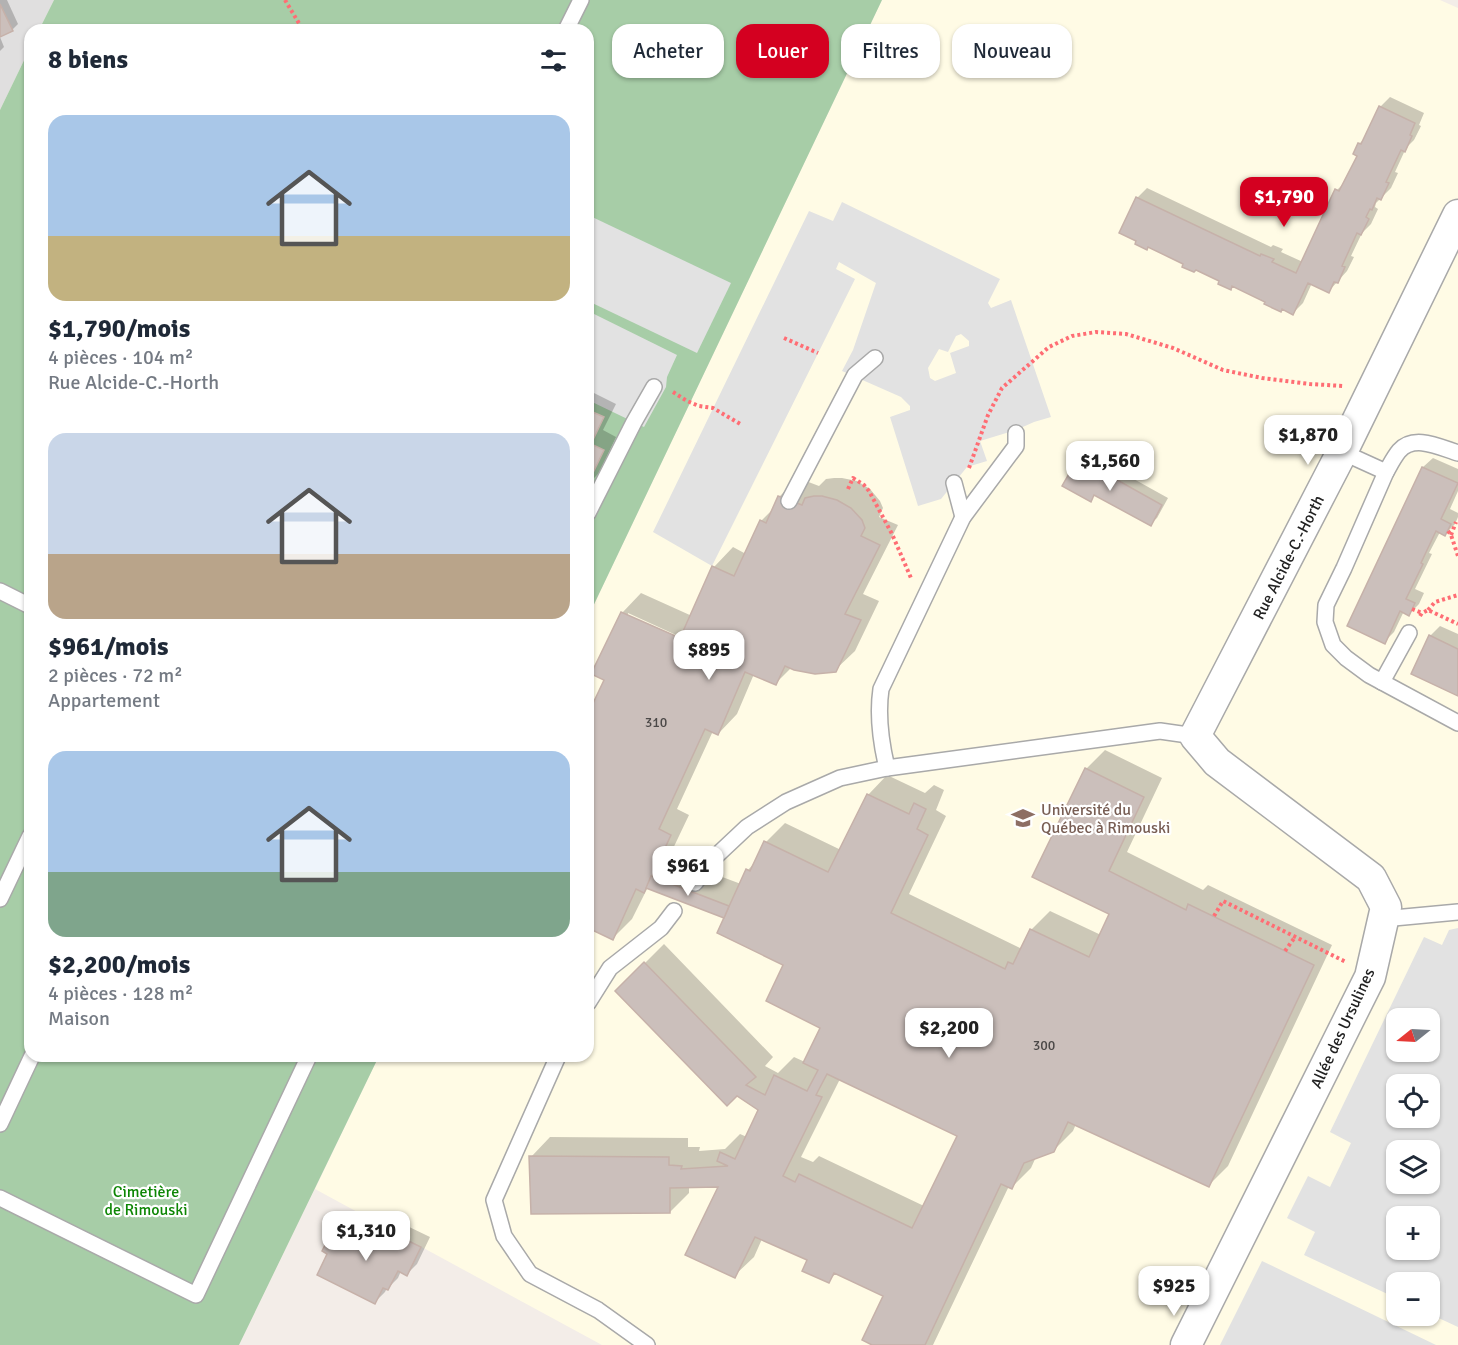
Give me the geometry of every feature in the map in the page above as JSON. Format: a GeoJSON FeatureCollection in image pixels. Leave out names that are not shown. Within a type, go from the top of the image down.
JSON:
{"type":"FeatureCollection","features":[{"type":"Feature","properties":{"kind":"street","name":"Rue Alcide-C.-Horth"},"geometry":{"type":"LineString","coordinates":[[1195,736],[1342,452],[1458,215]]}},
{"type":"Feature","properties":{"kind":"street","name":"Allée des Ursulines"},"geometry":{"type":"LineString","coordinates":[[1186,1345],[1370,977],[1386,907],[1371,878],[1217,762],[1195,736]]}},
{"type":"Feature","properties":{"kind":"lane"},"geometry":{"type":"LineString","coordinates":[[569,24],[581,0]]}},
{"type":"Feature","properties":{"kind":"lane"},"geometry":{"type":"LineString","coordinates":[[789,501],[855,375],[875,358]]}},
{"type":"Feature","properties":{"kind":"lane"},"geometry":{"type":"LineString","coordinates":[[594,501],[634,422],[660,387]]}},
{"type":"Feature","properties":{"kind":"lane"},"geometry":{"type":"LineString","coordinates":[[887,768],[881,743],[878,706],[880,689],[963,517],[1016,446],[1016,433]]}},
{"type":"Feature","properties":{"kind":"lane"},"geometry":{"type":"LineString","coordinates":[[1458,453],[1422,442],[1410,443],[1398,451],[1386,472],[1326,605],[1325,622],[1333,645],[1346,658],[1369,675],[1458,723]]}},
{"type":"Feature","properties":{"kind":"lane"},"geometry":{"type":"LineString","coordinates":[[1342,452],[1386,472]]}},
{"type":"Feature","properties":{"kind":"lane"},"geometry":{"type":"LineString","coordinates":[[956,490],[963,517]]}},
{"type":"Feature","properties":{"kind":"lane"},"geometry":{"type":"LineString","coordinates":[[0,591],[24,603]]}},
{"type":"Feature","properties":{"kind":"lane"},"geometry":{"type":"LineString","coordinates":[[1382,682],[1409,633]]}},
{"type":"Feature","properties":{"kind":"lane"},"geometry":{"type":"LineString","coordinates":[[695,883],[714,858],[747,827],[786,802],[840,778],[887,768],[1160,731],[1195,736]]}},
{"type":"Feature","properties":{"kind":"lane"},"geometry":{"type":"LineString","coordinates":[[0,900],[24,849]]}},
{"type":"Feature","properties":{"kind":"lane"},"geometry":{"type":"LineString","coordinates":[[594,993],[610,968],[661,928],[674,911]]}},
{"type":"Feature","properties":{"kind":"lane"},"geometry":{"type":"LineString","coordinates":[[1383,919],[1458,912]]}},
{"type":"Feature","properties":{"kind":"lane"},"geometry":{"type":"LineString","coordinates":[[0,1124],[29,1062]]}},
{"type":"Feature","properties":{"kind":"lane"},"geometry":{"type":"LineString","coordinates":[[0,1198],[196,1295],[306,1062]]}},
{"type":"Feature","properties":{"kind":"lane"},"geometry":{"type":"LineString","coordinates":[[555,1062],[494,1200],[504,1236],[530,1274],[598,1310],[647,1345]]}},
{"type":"Feature","properties":{"kind":"path"},"geometry":{"type":"LineString","coordinates":[[285,0],[299,24]]}},
{"type":"Feature","properties":{"kind":"path"},"geometry":{"type":"LineString","coordinates":[[956,490],[962,489],[988,415],[1002,388],[1049,347],[1072,336],[1096,332],[1126,334],[1173,348],[1223,370],[1310,384],[1373,388]]}},
{"type":"Feature","properties":{"kind":"path"},"geometry":{"type":"LineString","coordinates":[[784,338],[818,353]]}},
{"type":"Feature","properties":{"kind":"path"},"geometry":{"type":"LineString","coordinates":[[660,387],[699,406],[713,408],[742,425]]}},
{"type":"Feature","properties":{"kind":"path"},"geometry":{"type":"LineString","coordinates":[[848,489],[853,478],[869,490],[892,534],[913,583],[927,593]]}},
{"type":"Feature","properties":{"kind":"path"},"geometry":{"type":"LineString","coordinates":[[1457,519],[1458,528]]}},
{"type":"Feature","properties":{"kind":"path"},"geometry":{"type":"LineString","coordinates":[[1457,519],[1449,533],[1458,556]]}},
{"type":"Feature","properties":{"kind":"path"},"geometry":{"type":"LineString","coordinates":[[1409,633],[1415,628],[1422,613],[1435,602],[1458,595]]}},
{"type":"Feature","properties":{"kind":"path"},"geometry":{"type":"LineString","coordinates":[[1428,610],[1458,624]]}},
{"type":"Feature","properties":{"kind":"path"},"geometry":{"type":"LineString","coordinates":[[1214,916],[1223,902],[1353,965],[1370,977]]}},
{"type":"Feature","properties":{"kind":"path"},"geometry":{"type":"LineString","coordinates":[[1285,951],[1294,937]]}},
{"type":"Feature","properties":{"kind":"shaded area"},"geometry":{"type":"Polygon","coordinates":[[[0,0],[54,0],[42,24],[24,24],[24,60],[0,110],[0,0]]]}},
{"type":"Feature","properties":{"kind":"shaded area","name":"Université du Québec à Rimouski"},"geometry":{"type":"Polygon","coordinates":[[[882,0],[1440,0],[1458,8],[1458,1345],[602,1345],[315,1189],[376,1062],[594,1062],[594,604],[845,78],[940,78],[940,24],[871,24],[882,0]]]}},
{"type":"Feature","properties":{"kind":"shaded area"},"geometry":{"type":"Polygon","coordinates":[[[842,202],[1000,279],[988,303],[991,308],[1011,300],[1051,417],[980,441],[987,461],[967,467],[941,499],[918,506],[890,417],[910,410],[910,406],[901,397],[842,371],[853,350],[876,283],[839,262],[836,269],[855,279],[712,566],[653,532],[809,211],[833,221],[842,202]],[[961,334],[956,336],[948,352],[939,349],[928,368],[930,378],[935,381],[956,373],[950,353],[969,346],[969,341],[961,334]]]}},
{"type":"Feature","properties":{"kind":"shaded area"},"geometry":{"type":"Polygon","coordinates":[[[594,218],[731,283],[697,353],[594,304],[594,218]]]}},
{"type":"Feature","properties":{"kind":"shaded area"},"geometry":{"type":"Polygon","coordinates":[[[594,314],[677,355],[667,377],[666,387],[644,427],[594,403],[594,314]]]}},
{"type":"Feature","properties":{"kind":"shaded area"},"geometry":{"type":"Polygon","coordinates":[[[1458,928],[1458,1327],[1440,1319],[1440,1272],[1386,1272],[1386,1293],[1304,1255],[1315,1232],[1287,1218],[1308,1176],[1330,1187],[1351,1143],[1330,1132],[1386,1016],[1386,1062],[1440,1062],[1440,1008],[1390,1008],[1424,937],[1442,945],[1449,930],[1458,928]]]}},
{"type":"Feature","properties":{"kind":"shaded area"},"geometry":{"type":"Polygon","coordinates":[[[1262,1261],[1386,1321],[1386,1326],[1397,1326],[1436,1345],[1220,1345],[1262,1261]]]}},
{"type":"Feature","properties":{"kind":"green space"},"geometry":{"type":"Polygon","coordinates":[[[54,0],[882,0],[871,24],[841,24],[841,78],[845,78],[594,604],[594,24],[42,24],[54,0]]]}},
{"type":"Feature","properties":{"kind":"green space","name":"Cimetière de Rimouski"},"geometry":{"type":"Polygon","coordinates":[[[24,60],[24,1062],[376,1062],[239,1345],[0,1345],[0,110],[24,60]]]}},
{"type":"Feature","properties":{"kind":"building"},"geometry":{"type":"Polygon","coordinates":[[[0,4],[13,31],[0,37],[0,4]]]}},
{"type":"Feature","properties":{"kind":"building"},"geometry":{"type":"Polygon","coordinates":[[[1379,106],[1415,123],[1410,135],[1412,136],[1405,152],[1401,150],[1386,182],[1389,183],[1381,200],[1377,198],[1372,210],[1370,209],[1366,217],[1369,219],[1361,235],[1357,233],[1342,266],[1345,267],[1338,283],[1334,282],[1329,293],[1308,283],[1293,315],[1264,304],[1265,302],[1232,286],[1231,290],[1218,284],[1219,281],[1196,270],[1194,272],[1182,267],[1183,264],[1148,247],[1147,250],[1135,244],[1136,241],[1119,233],[1136,197],[1260,256],[1261,254],[1274,259],[1272,262],[1296,273],[1335,189],[1339,191],[1357,156],[1353,154],[1358,143],[1361,144],[1379,106]]]}},
{"type":"Feature","properties":{"kind":"building"},"geometry":{"type":"Polygon","coordinates":[[[594,413],[604,417],[594,438],[594,413]]]}},
{"type":"Feature","properties":{"kind":"building"},"geometry":{"type":"Polygon","coordinates":[[[594,445],[604,450],[594,471],[594,445]]]}},
{"type":"Feature","properties":{"kind":"building"},"geometry":{"type":"Polygon","coordinates":[[[1078,458],[1162,505],[1151,526],[1094,495],[1091,502],[1062,486],[1078,458]]]}},
{"type":"Feature","properties":{"kind":"building"},"geometry":{"type":"Polygon","coordinates":[[[1422,467],[1458,483],[1441,519],[1451,524],[1445,536],[1436,531],[1406,599],[1415,603],[1409,616],[1400,611],[1385,644],[1347,626],[1422,467]]]}},
{"type":"Feature","properties":{"kind":"building"},"geometry":{"type":"Polygon","coordinates":[[[778,496],[802,505],[805,498],[822,496],[837,500],[851,508],[862,520],[865,528],[861,536],[880,545],[845,614],[861,620],[836,672],[815,674],[785,666],[776,685],[745,672],[718,735],[705,729],[659,829],[671,835],[644,893],[636,889],[613,940],[594,931],[594,701],[604,680],[594,675],[594,668],[621,612],[680,638],[712,566],[734,576],[760,520],[766,523],[778,496]]]}},
{"type":"Feature","properties":{"kind":"building"},"geometry":{"type":"Polygon","coordinates":[[[1429,635],[1458,649],[1458,696],[1411,674],[1429,635]]]}},
{"type":"Feature","properties":{"kind":"building","name":"Université du Québec à Rimouski"},"geometry":{"type":"Polygon","coordinates":[[[1085,768],[1144,797],[1109,871],[1186,910],[1188,904],[1314,965],[1209,1187],[1068,1122],[1054,1152],[1024,1163],[1012,1189],[1001,1184],[925,1345],[872,1345],[862,1340],[883,1296],[834,1273],[829,1283],[802,1271],[807,1260],[755,1237],[735,1278],[685,1255],[718,1187],[670,1188],[670,1213],[531,1214],[529,1156],[669,1157],[669,1165],[682,1166],[681,1169],[728,1166],[717,1161],[720,1152],[735,1159],[758,1110],[737,1096],[727,1106],[615,991],[644,962],[756,1077],[746,1085],[765,1095],[774,1075],[807,1091],[818,1070],[803,1063],[820,1028],[766,1001],[783,965],[717,933],[746,869],[750,871],[764,841],[828,872],[867,794],[909,814],[914,803],[926,809],[917,829],[928,835],[891,913],[1005,969],[1008,962],[1013,964],[1030,929],[1089,957],[1109,914],[1032,877],[1085,768]],[[827,1074],[816,1095],[822,1097],[783,1176],[795,1182],[799,1174],[912,1228],[957,1136],[827,1074]]]}},
{"type":"Feature","properties":{"kind":"building"},"geometry":{"type":"Polygon","coordinates":[[[651,876],[729,906],[724,918],[646,888],[651,876]]]}},
{"type":"Feature","properties":{"kind":"building"},"geometry":{"type":"Polygon","coordinates":[[[341,1225],[383,1246],[390,1232],[421,1247],[407,1276],[398,1271],[388,1290],[383,1288],[375,1304],[317,1275],[327,1254],[322,1251],[332,1231],[337,1234],[341,1225]]]}},
{"type":"Feature","properties":{"kind":"place","name":"Université du Québec à Rimouski"},"geometry":{"type":"Point","coordinates":[1023,818]}}]}
